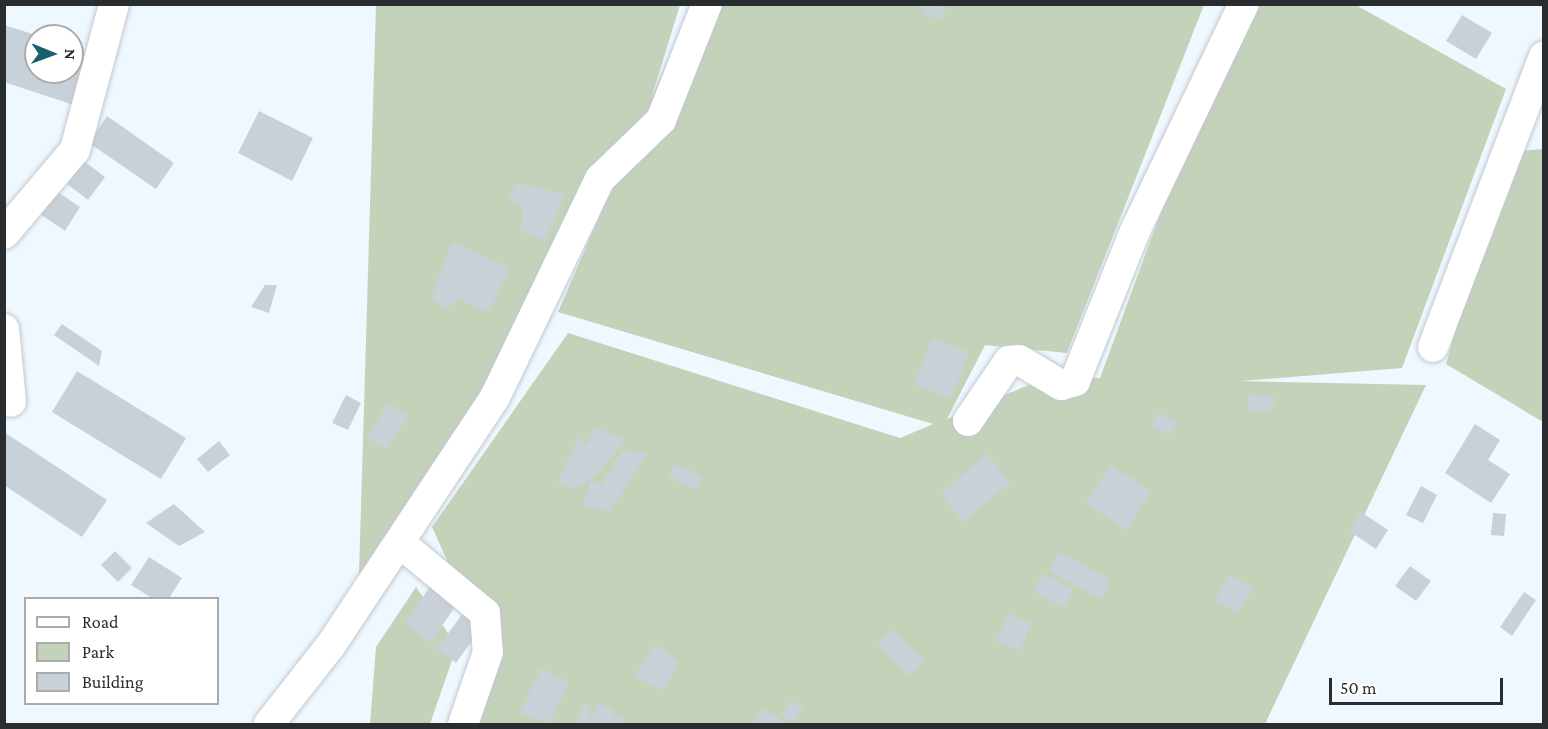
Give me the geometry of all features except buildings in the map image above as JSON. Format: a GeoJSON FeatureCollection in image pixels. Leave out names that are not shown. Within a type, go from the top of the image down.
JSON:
{"type":"FeatureCollection","features":[{"type":"Feature","properties":{"kind":"street"},"geometry":{"type":"LineString","coordinates":[[4,234],[75,150],[114,4]]}},
{"type":"Feature","properties":{"kind":"street"},"geometry":{"type":"LineString","coordinates":[[269,724],[400,543],[495,397],[600,179],[661,120],[707,4]]}},
{"type":"Feature","properties":{"kind":"street"},"geometry":{"type":"LineString","coordinates":[[968,421],[1009,361],[1018,360],[1061,385],[1075,381],[1140,220],[1244,4]]}},
{"type":"Feature","properties":{"kind":"street"},"geometry":{"type":"LineString","coordinates":[[1433,347],[1544,57]]}},
{"type":"Feature","properties":{"kind":"street"},"geometry":{"type":"LineString","coordinates":[[4,329],[11,402]]}},
{"type":"Feature","properties":{"kind":"street"},"geometry":{"type":"LineString","coordinates":[[400,543],[485,613],[488,652],[463,724]]}},
{"type":"Feature","properties":{"kind":"green space"},"geometry":{"type":"Polygon","coordinates":[[[376,5],[680,5],[651,99],[692,5],[1204,5],[1067,353],[985,345],[947,419],[1048,377],[1100,378],[1237,5],[1356,5],[1506,89],[1402,368],[1241,381],[1426,385],[1265,724],[468,724],[488,652],[432,527],[568,333],[900,438],[933,424],[558,312],[644,113],[358,606],[376,5]]]}},
{"type":"Feature","properties":{"kind":"green space"},"geometry":{"type":"Polygon","coordinates":[[[1543,149],[1543,422],[1446,364],[1507,152],[1543,149]]]}},
{"type":"Feature","properties":{"kind":"green space"},"geometry":{"type":"Polygon","coordinates":[[[416,587],[457,646],[430,724],[370,724],[376,647],[416,587]]]}}]}
